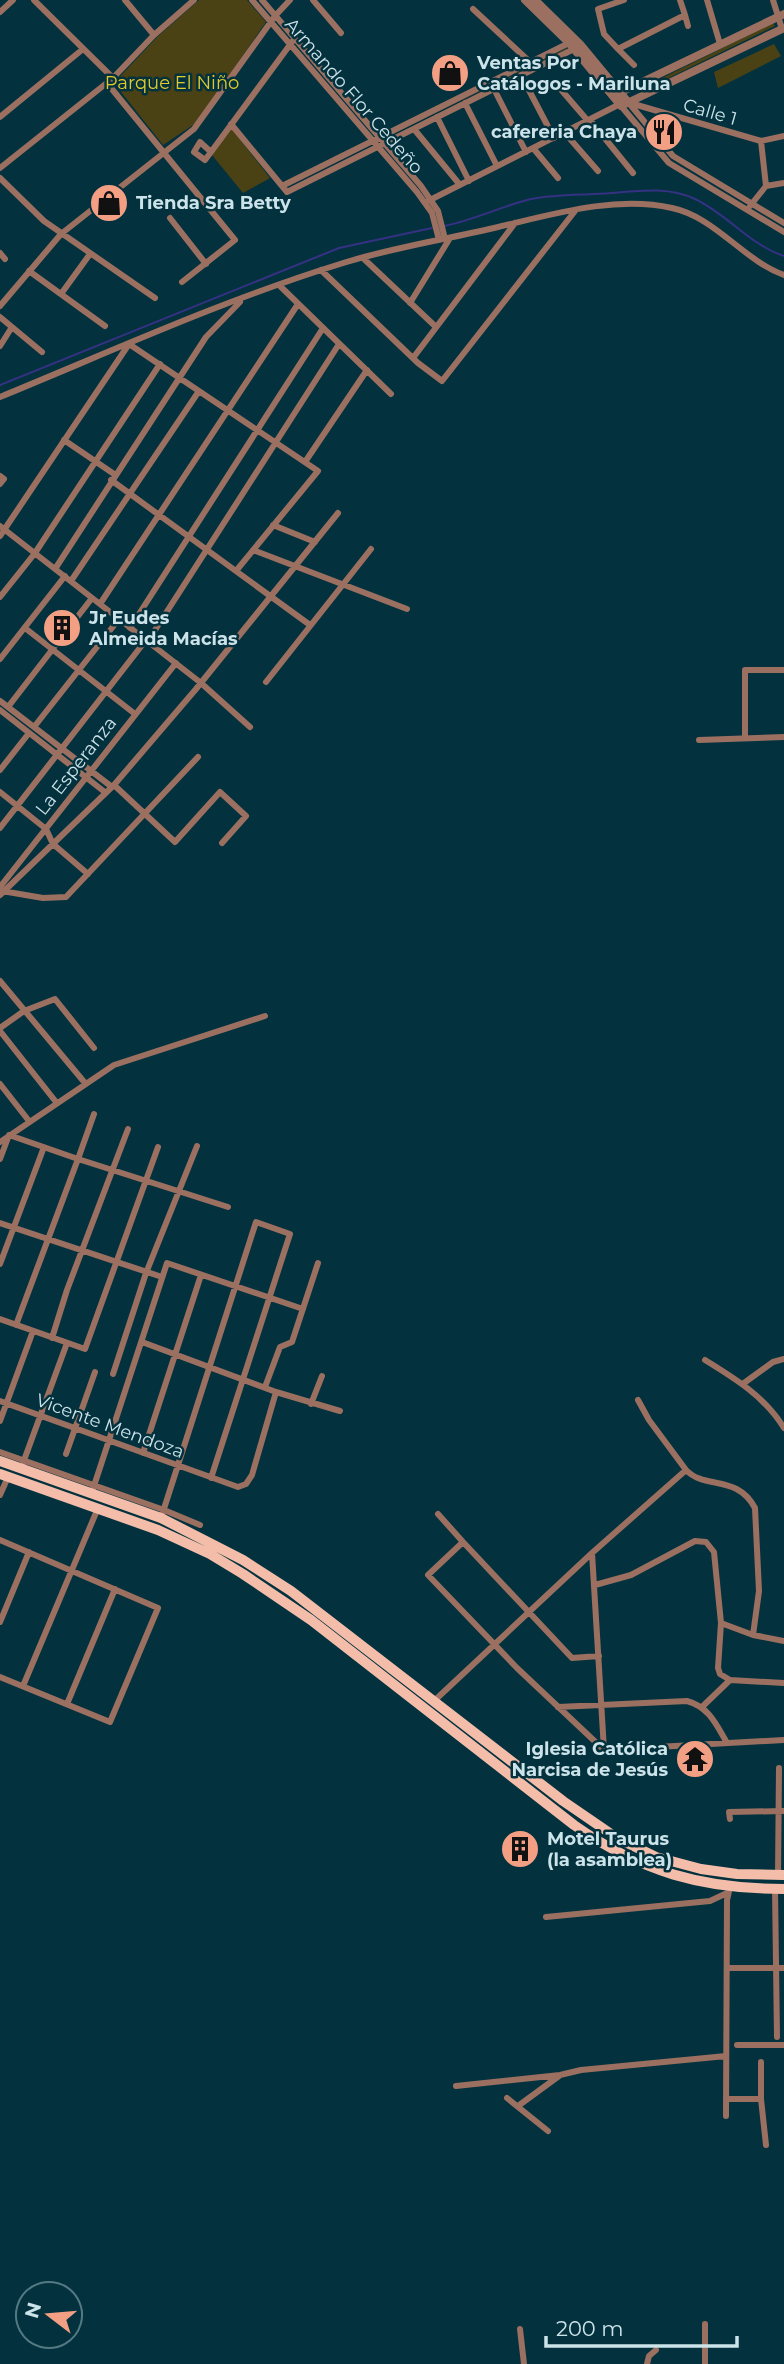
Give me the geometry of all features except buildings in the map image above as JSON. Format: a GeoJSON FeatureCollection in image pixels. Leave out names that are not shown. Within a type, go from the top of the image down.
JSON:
{"type":"FeatureCollection","features":[{"type":"Feature","properties":{"kind":"main road"},"geometry":{"type":"LineString","coordinates":[[0,1461],[22,1464],[162,1514],[213,1543],[291,1591],[587,1819],[634,1847],[656,1857],[701,1869],[781,1875]]}},
{"type":"Feature","properties":{"kind":"main road"},"geometry":{"type":"LineString","coordinates":[[4,1475],[186,1542],[228,1565],[279,1597],[604,1845],[659,1871],[728,1893],[780,1889]]}},
{"type":"Feature","properties":{"kind":"street"},"geometry":{"type":"LineString","coordinates":[[0,12],[13,0]]}},
{"type":"Feature","properties":{"kind":"street"},"geometry":{"type":"LineString","coordinates":[[34,0],[110,80],[236,240],[182,282]]}},
{"type":"Feature","properties":{"kind":"street"},"geometry":{"type":"LineString","coordinates":[[125,0],[154,35]]}},
{"type":"Feature","properties":{"kind":"street"},"geometry":{"type":"LineString","coordinates":[[0,168],[110,80],[154,35],[194,0]]}},
{"type":"Feature","properties":{"kind":"street","name":"Armando Flor Cedeño"},"geometry":{"type":"LineString","coordinates":[[252,0],[293,41],[428,201],[435,212],[444,239]]}},
{"type":"Feature","properties":{"kind":"street","name":"Armando Flor Cedeño"},"geometry":{"type":"LineString","coordinates":[[262,0],[273,19]]}},
{"type":"Feature","properties":{"kind":"street"},"geometry":{"type":"LineString","coordinates":[[0,306],[61,234],[194,130],[273,19],[290,0]]}},
{"type":"Feature","properties":{"kind":"street"},"geometry":{"type":"LineString","coordinates":[[313,0],[341,33]]}},
{"type":"Feature","properties":{"kind":"street"},"geometry":{"type":"LineString","coordinates":[[525,0],[574,44]]}},
{"type":"Feature","properties":{"kind":"street"},"geometry":{"type":"LineString","coordinates":[[535,0],[616,94],[669,163],[784,223]]}},
{"type":"Feature","properties":{"kind":"street"},"geometry":{"type":"LineString","coordinates":[[624,0],[598,9],[604,34],[634,65]]}},
{"type":"Feature","properties":{"kind":"street"},"geometry":{"type":"LineString","coordinates":[[680,0],[688,26]]}},
{"type":"Feature","properties":{"kind":"street"},"geometry":{"type":"LineString","coordinates":[[707,0],[720,44]]}},
{"type":"Feature","properties":{"kind":"street"},"geometry":{"type":"LineString","coordinates":[[428,201],[589,120],[783,29],[781,15],[773,0]]}},
{"type":"Feature","properties":{"kind":"street"},"geometry":{"type":"LineString","coordinates":[[473,9],[530,62]]}},
{"type":"Feature","properties":{"kind":"street"},"geometry":{"type":"LineString","coordinates":[[618,49],[685,15]]}},
{"type":"Feature","properties":{"kind":"street"},"geometry":{"type":"LineString","coordinates":[[616,94],[781,15]]}},
{"type":"Feature","properties":{"kind":"street"},"geometry":{"type":"LineString","coordinates":[[211,152],[293,41]]}},
{"type":"Feature","properties":{"kind":"street"},"geometry":{"type":"LineString","coordinates":[[231,124],[285,189],[530,62],[574,44]]}},
{"type":"Feature","properties":{"kind":"street"},"geometry":{"type":"LineString","coordinates":[[379,142],[414,129],[494,89],[574,44]]}},
{"type":"Feature","properties":{"kind":"street"},"geometry":{"type":"LineString","coordinates":[[0,117],[83,49]]}},
{"type":"Feature","properties":{"kind":"street"},"geometry":{"type":"LineString","coordinates":[[521,75],[554,138]]}},
{"type":"Feature","properties":{"kind":"street"},"geometry":{"type":"LineString","coordinates":[[558,85],[633,173]]}},
{"type":"Feature","properties":{"kind":"street"},"geometry":{"type":"LineString","coordinates":[[494,89],[530,150],[558,178]]}},
{"type":"Feature","properties":{"kind":"street"},"geometry":{"type":"LineString","coordinates":[[465,103],[497,166]]}},
{"type":"Feature","properties":{"kind":"street","name":"Calle 1"},"geometry":{"type":"LineString","coordinates":[[623,104],[761,141],[784,136]]}},
{"type":"Feature","properties":{"kind":"street"},"geometry":{"type":"LineString","coordinates":[[437,117],[469,181]]}},
{"type":"Feature","properties":{"kind":"street"},"geometry":{"type":"LineString","coordinates":[[414,129],[460,185]]}},
{"type":"Feature","properties":{"kind":"street"},"geometry":{"type":"LineString","coordinates":[[565,132],[598,171]]}},
{"type":"Feature","properties":{"kind":"street"},"geometry":{"type":"LineString","coordinates":[[761,141],[766,186]]}},
{"type":"Feature","properties":{"kind":"street"},"geometry":{"type":"LineString","coordinates":[[0,178],[33,212],[61,234],[155,298]]}},
{"type":"Feature","properties":{"kind":"street"},"geometry":{"type":"LineString","coordinates":[[749,207],[766,186],[784,183]]}},
{"type":"Feature","properties":{"kind":"street"},"geometry":{"type":"LineString","coordinates":[[0,397],[321,270],[444,239],[575,211],[632,205],[677,209],[695,217],[756,261],[784,275]]}},
{"type":"Feature","properties":{"kind":"street"},"geometry":{"type":"LineString","coordinates":[[749,207],[784,232]]}},
{"type":"Feature","properties":{"kind":"street"},"geometry":{"type":"LineString","coordinates":[[321,270],[413,358],[442,381],[575,211]]}},
{"type":"Feature","properties":{"kind":"street"},"geometry":{"type":"LineString","coordinates":[[170,218],[206,264]]}},
{"type":"Feature","properties":{"kind":"street"},"geometry":{"type":"LineString","coordinates":[[413,358],[516,223]]}},
{"type":"Feature","properties":{"kind":"street"},"geometry":{"type":"LineString","coordinates":[[410,303],[444,239]]}},
{"type":"Feature","properties":{"kind":"street"},"geometry":{"type":"LineString","coordinates":[[0,253],[5,259]]}},
{"type":"Feature","properties":{"kind":"street"},"geometry":{"type":"LineString","coordinates":[[61,294],[90,254]]}},
{"type":"Feature","properties":{"kind":"street"},"geometry":{"type":"LineString","coordinates":[[363,258],[436,327]]}},
{"type":"Feature","properties":{"kind":"street"},"geometry":{"type":"LineString","coordinates":[[29,271],[105,326]]}},
{"type":"Feature","properties":{"kind":"street"},"geometry":{"type":"LineString","coordinates":[[279,285],[391,394]]}},
{"type":"Feature","properties":{"kind":"street"},"geometry":{"type":"LineString","coordinates":[[55,569],[206,337],[244,299]]}},
{"type":"Feature","properties":{"kind":"street"},"geometry":{"type":"LineString","coordinates":[[100,604],[298,304]]}},
{"type":"Feature","properties":{"kind":"street"},"geometry":{"type":"LineString","coordinates":[[0,317],[42,352]]}},
{"type":"Feature","properties":{"kind":"street"},"geometry":{"type":"LineString","coordinates":[[0,346],[12,327]]}},
{"type":"Feature","properties":{"kind":"street"},"geometry":{"type":"LineString","coordinates":[[130,628],[323,328]]}},
{"type":"Feature","properties":{"kind":"street"},"geometry":{"type":"LineString","coordinates":[[129,344],[318,471],[236,571]]}},
{"type":"Feature","properties":{"kind":"street"},"geometry":{"type":"LineString","coordinates":[[129,344],[2,530],[176,663],[250,727]]}},
{"type":"Feature","properties":{"kind":"street"},"geometry":{"type":"LineString","coordinates":[[0,828],[147,641],[339,344]]}},
{"type":"Feature","properties":{"kind":"street"},"geometry":{"type":"LineString","coordinates":[[0,597],[35,553],[160,364]]}},
{"type":"Feature","properties":{"kind":"street"},"geometry":{"type":"LineString","coordinates":[[305,462],[366,370]]}},
{"type":"Feature","properties":{"kind":"street"},"geometry":{"type":"LineString","coordinates":[[71,582],[199,391]]}},
{"type":"Feature","properties":{"kind":"street"},"geometry":{"type":"LineString","coordinates":[[64,440],[95,461],[129,493],[310,625]]}},
{"type":"Feature","properties":{"kind":"street"},"geometry":{"type":"LineString","coordinates":[[0,476],[4,479],[0,484]]}},
{"type":"Feature","properties":{"kind":"street"},"geometry":{"type":"LineString","coordinates":[[1,891],[111,789],[201,683],[338,513]]}},
{"type":"Feature","properties":{"kind":"street"},"geometry":{"type":"LineString","coordinates":[[273,525],[315,542]]}},
{"type":"Feature","properties":{"kind":"street"},"geometry":{"type":"LineString","coordinates":[[266,682],[371,549]]}},
{"type":"Feature","properties":{"kind":"street"},"geometry":{"type":"LineString","coordinates":[[253,550],[407,609]]}},
{"type":"Feature","properties":{"kind":"street"},"geometry":{"type":"LineString","coordinates":[[0,659],[65,576]]}},
{"type":"Feature","properties":{"kind":"street"},"geometry":{"type":"LineString","coordinates":[[3,712],[92,598]]}},
{"type":"Feature","properties":{"kind":"street"},"geometry":{"type":"LineString","coordinates":[[0,769],[119,619]]}},
{"type":"Feature","properties":{"kind":"street"},"geometry":{"type":"LineString","coordinates":[[25,628],[135,714]]}},
{"type":"Feature","properties":{"kind":"street","name":"La Esperanza"},"geometry":{"type":"LineString","coordinates":[[1,891],[88,774],[176,663]]}},
{"type":"Feature","properties":{"kind":"street"},"geometry":{"type":"LineString","coordinates":[[745,738],[745,670],[784,670]]}},
{"type":"Feature","properties":{"kind":"street"},"geometry":{"type":"LineString","coordinates":[[0,701],[3,712],[146,813],[175,842],[220,792],[246,816],[222,844]]}},
{"type":"Feature","properties":{"kind":"street"},"geometry":{"type":"LineString","coordinates":[[699,740],[784,737]]}},
{"type":"Feature","properties":{"kind":"street"},"geometry":{"type":"LineString","coordinates":[[1,891],[43,898],[66,897],[198,757]]}},
{"type":"Feature","properties":{"kind":"street"},"geometry":{"type":"LineString","coordinates":[[0,792],[46,829],[53,844],[88,874]]}},
{"type":"Feature","properties":{"kind":"street"},"geometry":{"type":"LineString","coordinates":[[0,981],[85,1083]]}},
{"type":"Feature","properties":{"kind":"street"},"geometry":{"type":"LineString","coordinates":[[55,1102],[0,1030],[24,1011],[55,999],[94,1048]]}},
{"type":"Feature","properties":{"kind":"street"},"geometry":{"type":"LineString","coordinates":[[0,1142],[55,1102],[114,1065],[265,1016]]}},
{"type":"Feature","properties":{"kind":"street"},"geometry":{"type":"LineString","coordinates":[[0,1084],[29,1121]]}},
{"type":"Feature","properties":{"kind":"street"},"geometry":{"type":"LineString","coordinates":[[16,1325],[94,1114]]}},
{"type":"Feature","properties":{"kind":"street"},"geometry":{"type":"LineString","coordinates":[[52,1338],[67,1290],[128,1129]]}},
{"type":"Feature","properties":{"kind":"street"},"geometry":{"type":"LineString","coordinates":[[9,1135],[229,1207]]}},
{"type":"Feature","properties":{"kind":"street"},"geometry":{"type":"LineString","coordinates":[[0,1158],[9,1135]]}},
{"type":"Feature","properties":{"kind":"street"},"geometry":{"type":"LineString","coordinates":[[113,1374],[146,1273],[197,1146]]}},
{"type":"Feature","properties":{"kind":"street"},"geometry":{"type":"LineString","coordinates":[[0,1264],[44,1147]]}},
{"type":"Feature","properties":{"kind":"street"},"geometry":{"type":"LineString","coordinates":[[0,1319],[85,1349],[158,1147]]}},
{"type":"Feature","properties":{"kind":"street"},"geometry":{"type":"LineString","coordinates":[[200,1525],[162,1514],[256,1222],[290,1234],[211,1478]]}},
{"type":"Feature","properties":{"kind":"street"},"geometry":{"type":"LineString","coordinates":[[0,1223],[162,1278]]}},
{"type":"Feature","properties":{"kind":"street"},"geometry":{"type":"LineString","coordinates":[[93,1489],[167,1263],[303,1309]]}},
{"type":"Feature","properties":{"kind":"street"},"geometry":{"type":"LineString","coordinates":[[265,1387],[280,1348],[292,1342],[318,1263]]}},
{"type":"Feature","properties":{"kind":"street"},"geometry":{"type":"LineString","coordinates":[[143,1453],[201,1275]]}},
{"type":"Feature","properties":{"kind":"street"},"geometry":{"type":"LineString","coordinates":[[0,1421],[4,1403],[33,1331]]}},
{"type":"Feature","properties":{"kind":"street"},"geometry":{"type":"LineString","coordinates":[[142,1342],[276,1392],[340,1411]]}},
{"type":"Feature","properties":{"kind":"street"},"geometry":{"type":"LineString","coordinates":[[0,1452],[22,1464],[67,1343]]}},
{"type":"Feature","properties":{"kind":"street"},"geometry":{"type":"LineString","coordinates":[[121,1352],[136,1357]]}},
{"type":"Feature","properties":{"kind":"street"},"geometry":{"type":"LineString","coordinates":[[744,1383],[773,1362],[784,1359]]}},
{"type":"Feature","properties":{"kind":"street"},"geometry":{"type":"LineString","coordinates":[[705,1360],[744,1383],[775,1413],[784,1428]]}},
{"type":"Feature","properties":{"kind":"street"},"geometry":{"type":"LineString","coordinates":[[66,1454],[95,1372]]}},
{"type":"Feature","properties":{"kind":"street"},"geometry":{"type":"LineString","coordinates":[[311,1404],[321,1376]]}},
{"type":"Feature","properties":{"kind":"street","name":"Vicente Mendoza"},"geometry":{"type":"LineString","coordinates":[[4,1403],[211,1478],[243,1486],[250,1480],[276,1392]]}},
{"type":"Feature","properties":{"kind":"street"},"geometry":{"type":"LineString","coordinates":[[638,1400],[649,1420],[693,1477],[737,1489],[750,1499],[755,1508],[760,1591],[753,1635]]}},
{"type":"Feature","properties":{"kind":"street"},"geometry":{"type":"LineString","coordinates":[[775,1413],[784,1413]]}},
{"type":"Feature","properties":{"kind":"street"},"geometry":{"type":"LineString","coordinates":[[775,1413],[784,1418]]}},
{"type":"Feature","properties":{"kind":"street"},"geometry":{"type":"LineString","coordinates":[[434,1701],[686,1470]]}},
{"type":"Feature","properties":{"kind":"street"},"geometry":{"type":"LineString","coordinates":[[0,1496],[4,1475]]}},
{"type":"Feature","properties":{"kind":"street"},"geometry":{"type":"LineString","coordinates":[[23,1686],[98,1508]]}},
{"type":"Feature","properties":{"kind":"street"},"geometry":{"type":"LineString","coordinates":[[438,1514],[572,1658],[599,1656]]}},
{"type":"Feature","properties":{"kind":"street"},"geometry":{"type":"LineString","coordinates":[[0,1540],[158,1608],[110,1722],[0,1677]]}},
{"type":"Feature","properties":{"kind":"street"},"geometry":{"type":"LineString","coordinates":[[595,1586],[631,1575],[695,1541],[706,1542],[714,1552],[721,1623],[718,1668],[720,1674],[730,1679],[784,1683]]}},
{"type":"Feature","properties":{"kind":"street"},"geometry":{"type":"LineString","coordinates":[[463,1542],[428,1575],[557,1707],[604,1750],[784,1740]]}},
{"type":"Feature","properties":{"kind":"street"},"geometry":{"type":"LineString","coordinates":[[0,1622],[29,1552]]}},
{"type":"Feature","properties":{"kind":"street"},"geometry":{"type":"LineString","coordinates":[[593,1553],[604,1750]]}},
{"type":"Feature","properties":{"kind":"street"},"geometry":{"type":"LineString","coordinates":[[67,1704],[115,1589]]}},
{"type":"Feature","properties":{"kind":"street"},"geometry":{"type":"LineString","coordinates":[[721,1623],[753,1635],[784,1641]]}},
{"type":"Feature","properties":{"kind":"street"},"geometry":{"type":"LineString","coordinates":[[703,1706],[730,1679]]}},
{"type":"Feature","properties":{"kind":"street"},"geometry":{"type":"LineString","coordinates":[[557,1707],[687,1701],[703,1706],[727,1743]]}},
{"type":"Feature","properties":{"kind":"street"},"geometry":{"type":"LineString","coordinates":[[779,1768],[781,1875]]}},
{"type":"Feature","properties":{"kind":"street"},"geometry":{"type":"LineString","coordinates":[[730,1819],[729,1812],[781,1812]]}},
{"type":"Feature","properties":{"kind":"street"},"geometry":{"type":"LineString","coordinates":[[777,2036],[776,1968],[780,1889]]}},
{"type":"Feature","properties":{"kind":"street"},"geometry":{"type":"LineString","coordinates":[[546,1917],[710,1901],[728,1893],[726,2116]]}},
{"type":"Feature","properties":{"kind":"street"},"geometry":{"type":"LineString","coordinates":[[727,1968],[784,1968]]}},
{"type":"Feature","properties":{"kind":"street"},"geometry":{"type":"LineString","coordinates":[[737,2046],[784,2045]]}},
{"type":"Feature","properties":{"kind":"street"},"geometry":{"type":"LineString","coordinates":[[456,2086],[726,2056]]}},
{"type":"Feature","properties":{"kind":"street"},"geometry":{"type":"LineString","coordinates":[[761,2062],[761,2099],[766,2145]]}},
{"type":"Feature","properties":{"kind":"street"},"geometry":{"type":"LineString","coordinates":[[519,2106],[560,2076]]}},
{"type":"Feature","properties":{"kind":"street"},"geometry":{"type":"LineString","coordinates":[[506,2098],[548,2131]]}},
{"type":"Feature","properties":{"kind":"street"},"geometry":{"type":"LineString","coordinates":[[726,2099],[761,2099]]}},
{"type":"Feature","properties":{"kind":"street"},"geometry":{"type":"LineString","coordinates":[[705,2324],[705,2364]]}},
{"type":"Feature","properties":{"kind":"street"},"geometry":{"type":"LineString","coordinates":[[520,2329],[524,2364]]}},
{"type":"Feature","properties":{"kind":"street"},"geometry":{"type":"LineString","coordinates":[[647,2364],[649,2356],[656,2350]]}},
{"type":"Feature","properties":{"kind":"green space","name":"Parque El Niño"},"geometry":{"type":"Polygon","coordinates":[[[199,0],[247,0],[266,22],[201,116],[193,125],[163,145],[114,83],[157,37],[199,0]]]}},
{"type":"Feature","properties":{"kind":"green space"},"geometry":{"type":"Polygon","coordinates":[[[773,23],[775,26],[644,90],[642,88],[773,23]]]}},
{"type":"Feature","properties":{"kind":"green space"},"geometry":{"type":"Polygon","coordinates":[[[774,44],[781,56],[718,88],[714,72],[774,44]]]}},
{"type":"Feature","properties":{"kind":"green space"},"geometry":{"type":"Polygon","coordinates":[[[567,48],[567,49],[387,137],[567,48]]]}},
{"type":"Feature","properties":{"kind":"green space"},"geometry":{"type":"Polygon","coordinates":[[[231,128],[270,178],[243,193],[212,155],[231,128]]]}},
{"type":"Feature","properties":{"kind":"waterway"},"geometry":{"type":"LineString","coordinates":[[444,226],[539,198],[633,191],[670,192],[683,194],[707,205],[760,245],[784,256]]}},
{"type":"Feature","properties":{"kind":"waterway"},"geometry":{"type":"LineString","coordinates":[[0,385],[339,248],[432,228]]}},
{"type":"Feature","properties":{"kind":"place","name":"Ventas Por Catálogos - Mariluna"},"geometry":{"type":"Point","coordinates":[450,73]}},
{"type":"Feature","properties":{"kind":"place","name":"cafereria Chaya"},"geometry":{"type":"Point","coordinates":[664,132]}},
{"type":"Feature","properties":{"kind":"place","name":"Tienda Sra Betty"},"geometry":{"type":"Point","coordinates":[109,203]}},
{"type":"Feature","properties":{"kind":"place","name":"Jr Eudes Almeida Macías"},"geometry":{"type":"Point","coordinates":[62,628]}},
{"type":"Feature","properties":{"kind":"place","name":"Iglesia Católica Narcisa de Jesús"},"geometry":{"type":"Point","coordinates":[695,1759]}},
{"type":"Feature","properties":{"kind":"place","name":"Motel Taurus (la asamblea)"},"geometry":{"type":"Point","coordinates":[520,1849]}}]}
